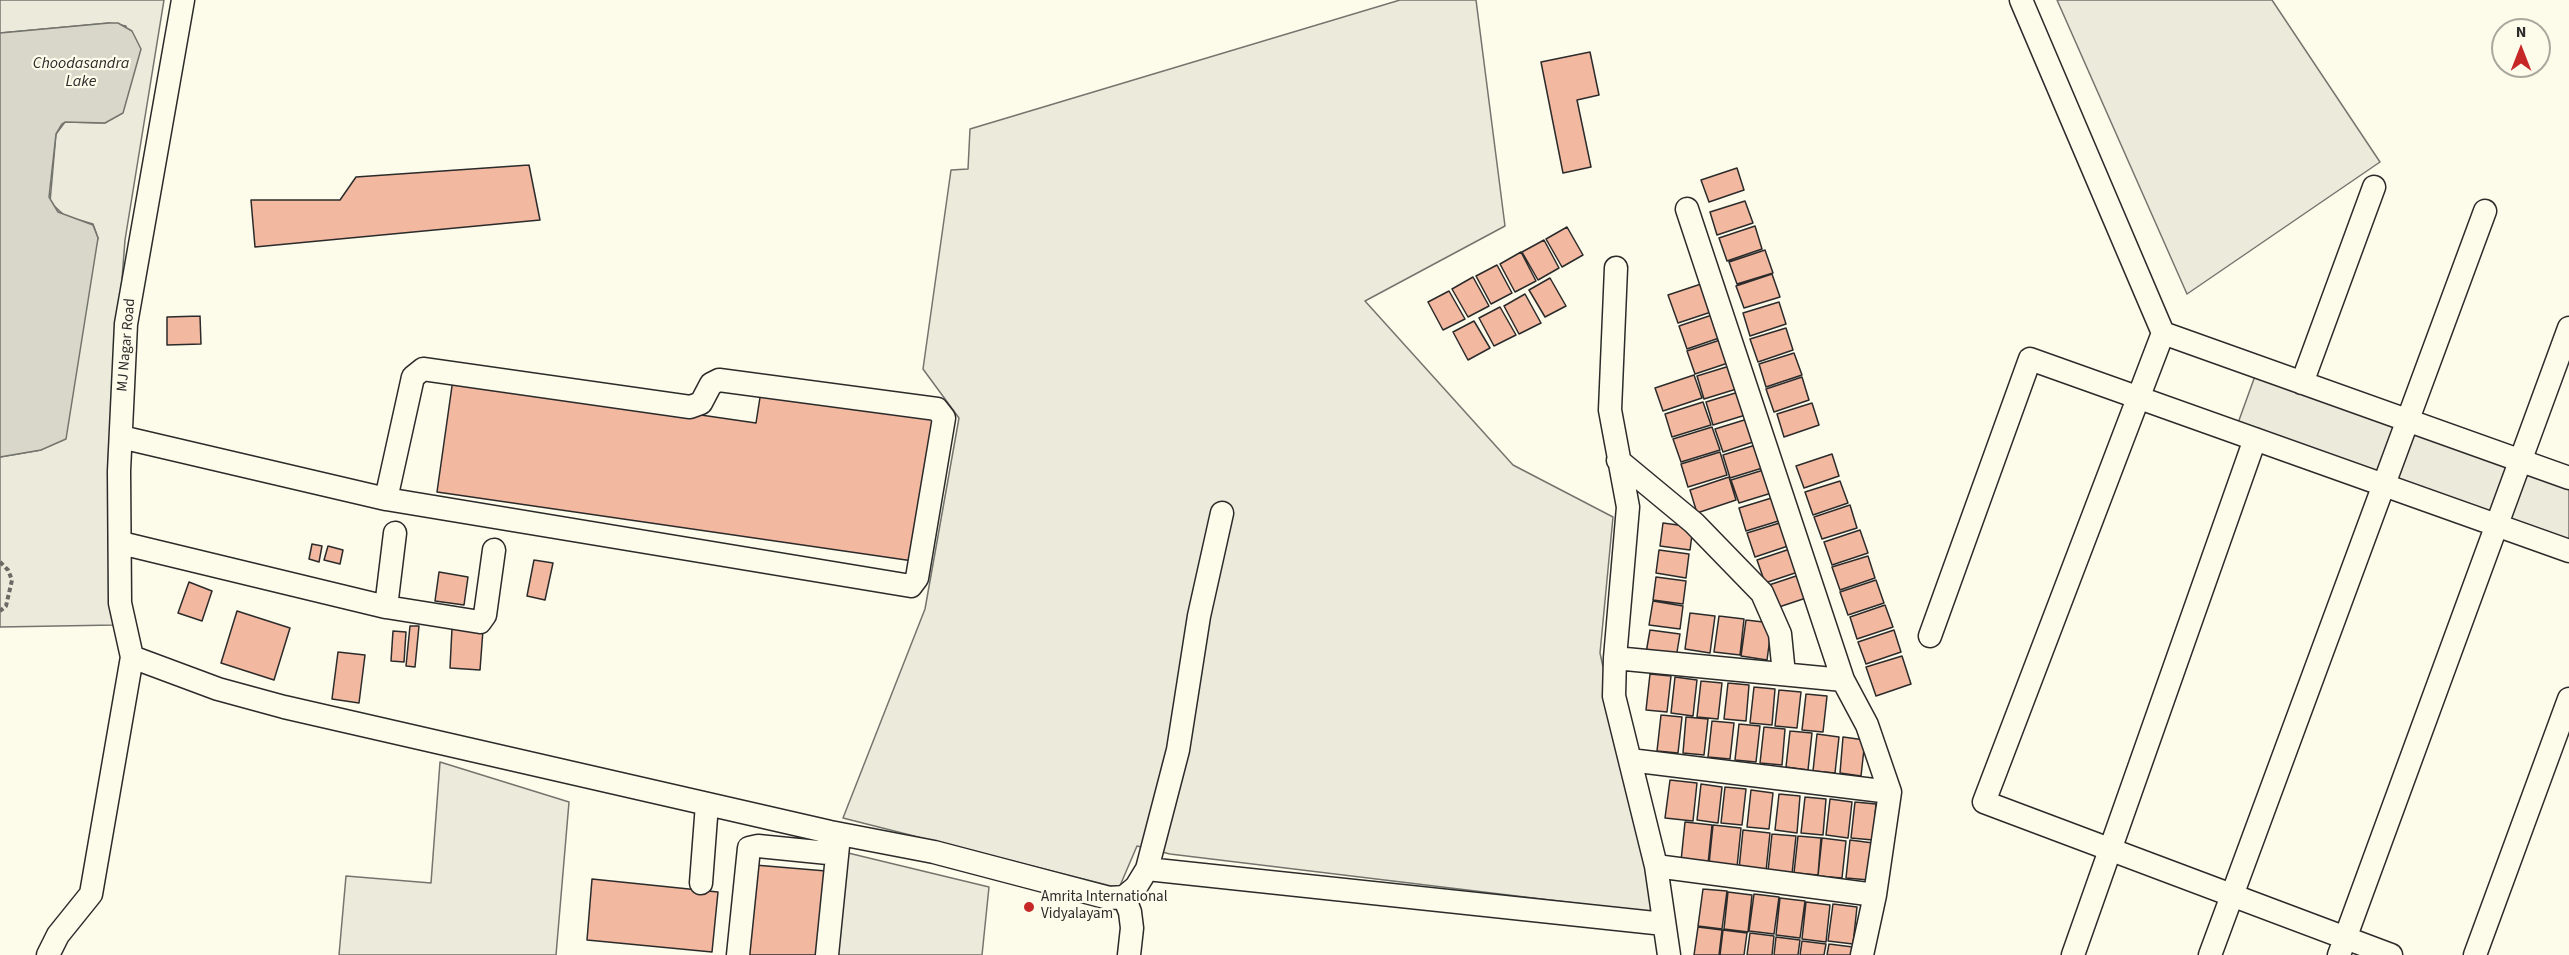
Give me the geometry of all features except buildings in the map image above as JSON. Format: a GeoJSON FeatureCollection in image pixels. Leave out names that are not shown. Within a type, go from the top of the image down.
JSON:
{"type":"FeatureCollection","features":[{"type":"Feature","properties":{"kind":"street","name":"MJ Nagar Road"},"geometry":{"type":"LineString","coordinates":[[132,657],[120,603],[121,437],[126,324],[183,0]]}},
{"type":"Feature","properties":{"kind":"street"},"geometry":{"type":"LineString","coordinates":[[2021,0],[2163,333],[1984,802],[2232,895],[2342,946],[2391,955]]}},
{"type":"Feature","properties":{"kind":"street"},"geometry":{"type":"LineString","coordinates":[[2302,383],[2374,188]]}},
{"type":"Feature","properties":{"kind":"street"},"geometry":{"type":"LineString","coordinates":[[1687,209],[1843,680],[1867,725],[1890,792],[1875,895],[1862,955]]}},
{"type":"Feature","properties":{"kind":"street"},"geometry":{"type":"LineString","coordinates":[[2210,955],[2485,211]]}},
{"type":"Feature","properties":{"kind":"street"},"geometry":{"type":"LineString","coordinates":[[1616,268],[1610,410],[1629,507],[1615,658],[1614,696],[1656,866],[1669,955]]}},
{"type":"Feature","properties":{"kind":"street"},"geometry":{"type":"LineString","coordinates":[[2342,946],[2569,328]]}},
{"type":"Feature","properties":{"kind":"street"},"geometry":{"type":"LineString","coordinates":[[2163,333],[2569,478]]}},
{"type":"Feature","properties":{"kind":"street"},"geometry":{"type":"LineString","coordinates":[[1930,636],[2030,358],[2569,551]]}},
{"type":"Feature","properties":{"kind":"street"},"geometry":{"type":"LineString","coordinates":[[121,437],[386,499],[911,586],[917,578],[944,418],[938,409],[719,380],[711,384],[700,403],[690,407],[423,369],[413,377],[386,499]]}},
{"type":"Feature","properties":{"kind":"street"},"geometry":{"type":"LineString","coordinates":[[2073,955],[2255,439]]}},
{"type":"Feature","properties":{"kind":"street"},"geometry":{"type":"LineString","coordinates":[[1618,460],[1694,523],[1762,593],[1780,634],[1784,674]]}},
{"type":"Feature","properties":{"kind":"street"},"geometry":{"type":"LineString","coordinates":[[738,955],[749,848],[758,846],[834,843],[934,852],[1109,898],[1124,897],[1136,887],[1147,868],[1178,750],[1198,616],[1222,513]]}},
{"type":"Feature","properties":{"kind":"street"},"geometry":{"type":"LineString","coordinates":[[386,607],[395,533]]}},
{"type":"Feature","properties":{"kind":"street"},"geometry":{"type":"LineString","coordinates":[[121,543],[386,607],[480,622],[485,615],[494,550]]}},
{"type":"Feature","properties":{"kind":"street"},"geometry":{"type":"LineString","coordinates":[[48,955],[58,935],[91,894],[132,657],[218,689],[707,804],[834,843]]}},
{"type":"Feature","properties":{"kind":"street"},"geometry":{"type":"LineString","coordinates":[[1615,658],[1843,680]]}},
{"type":"Feature","properties":{"kind":"street"},"geometry":{"type":"LineString","coordinates":[[2475,955],[2569,699]]}},
{"type":"Feature","properties":{"kind":"street"},"geometry":{"type":"LineString","coordinates":[[1630,760],[1890,792]]}},
{"type":"Feature","properties":{"kind":"street"},"geometry":{"type":"LineString","coordinates":[[701,883],[707,804]]}},
{"type":"Feature","properties":{"kind":"street"},"geometry":{"type":"LineString","coordinates":[[827,955],[834,843]]}},
{"type":"Feature","properties":{"kind":"street"},"geometry":{"type":"LineString","coordinates":[[1656,866],[1875,895]]}},
{"type":"Feature","properties":{"kind":"street"},"geometry":{"type":"LineString","coordinates":[[1147,868],[1664,924]]}},
{"type":"Feature","properties":{"kind":"street"},"geometry":{"type":"LineString","coordinates":[[1124,897],[1130,912],[1132,928],[1129,955]]}},
{"type":"Feature","properties":{"kind":"path"},"geometry":{"type":"LineString","coordinates":[[0,562],[8,570],[12,580],[6,606],[0,611]]}},
{"type":"Feature","properties":{"kind":"shaded area"},"geometry":{"type":"Polygon","coordinates":[[[0,0],[164,0],[125,240],[108,461],[115,625],[0,627],[0,457],[41,450],[98,238],[93,224],[65,216],[50,202],[56,134],[65,122],[105,123],[126,26],[109,23],[0,33],[0,0]]]}},
{"type":"Feature","properties":{"kind":"shaded area"},"geometry":{"type":"Polygon","coordinates":[[[1400,0],[1476,0],[1505,226],[1365,301],[1513,465],[1613,517],[1600,653],[1657,913],[1170,854],[1137,846],[1119,888],[843,818],[925,609],[959,418],[923,369],[951,170],[968,169],[970,129],[1400,0]]]}},
{"type":"Feature","properties":{"kind":"shaded area"},"geometry":{"type":"Polygon","coordinates":[[[2057,0],[2272,0],[2380,162],[2187,294],[2057,0]]]}},
{"type":"Feature","properties":{"kind":"shaded area"},"geometry":{"type":"Polygon","coordinates":[[[2255,376],[2569,488],[2569,541],[2238,423],[2255,376]]]}},
{"type":"Feature","properties":{"kind":"shaded area"},"geometry":{"type":"Polygon","coordinates":[[[440,762],[569,802],[556,955],[339,955],[346,876],[431,883],[440,762]]]}},
{"type":"Feature","properties":{"kind":"shaded area"},"geometry":{"type":"Polygon","coordinates":[[[844,852],[989,887],[982,955],[834,955],[844,852]]]}},
{"type":"Feature","properties":{"kind":"water","name":"Choodasandra Lake"},"geometry":{"type":"Polygon","coordinates":[[[118,23],[132,31],[141,49],[123,113],[105,123],[65,122],[62,124],[56,134],[49,197],[58,212],[93,225],[98,238],[66,439],[41,450],[0,457],[0,33],[118,23]]]}},
{"type":"Feature","properties":{"kind":"place","name":"Amrita International Vidyalayam"},"geometry":{"type":"Point","coordinates":[1029,907]}}]}
